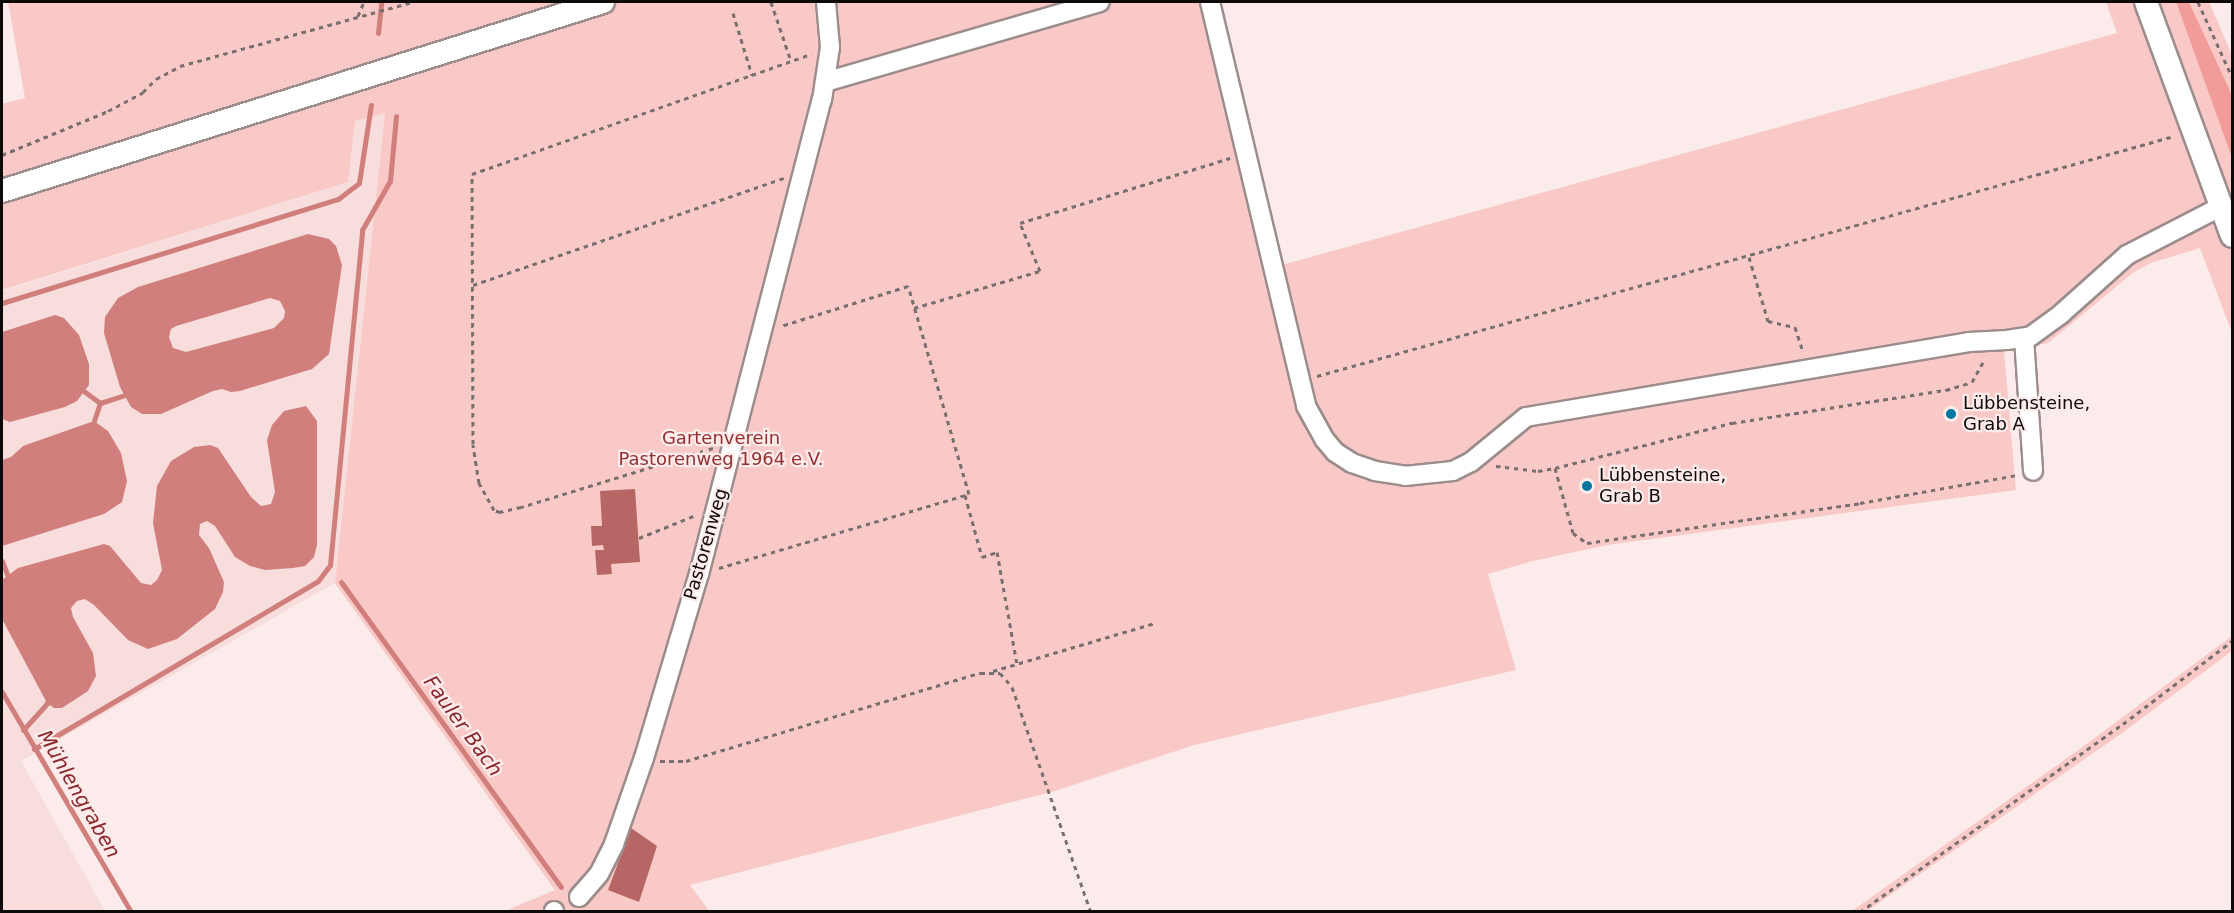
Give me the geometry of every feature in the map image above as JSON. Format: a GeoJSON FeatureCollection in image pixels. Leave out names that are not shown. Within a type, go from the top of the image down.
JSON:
{"type":"FeatureCollection","features":[{"type":"Feature","properties":{"kind":"main road"},"geometry":{"type":"LineString","coordinates":[[2,191],[603,2]]}},
{"type":"Feature","properties":{"kind":"main road"},"geometry":{"type":"LineString","coordinates":[[2146,2],[2232,236]]}},
{"type":"Feature","properties":{"kind":"street","name":"Pastorenweg"},"geometry":{"type":"LineString","coordinates":[[579,897],[591,885],[608,861],[644,758],[699,574],[735,442],[825,82],[830,48],[826,2]]}},
{"type":"Feature","properties":{"kind":"street"},"geometry":{"type":"LineString","coordinates":[[825,82],[1100,2]]}},
{"type":"Feature","properties":{"kind":"street"},"geometry":{"type":"LineString","coordinates":[[1210,2],[1306,406],[1315,424],[1335,452],[1352,464],[1375,471],[1406,477],[1453,471],[1471,462],[1526,417],[1809,371],[1969,342],[2024,338],[2039,331],[2055,319],[2127,255],[2222,206]]}},
{"type":"Feature","properties":{"kind":"street"},"geometry":{"type":"LineString","coordinates":[[2024,338],[2033,471]]}},
{"type":"Feature","properties":{"kind":"path"},"geometry":{"type":"LineString","coordinates":[[358,16],[364,2]]}},
{"type":"Feature","properties":{"kind":"path"},"geometry":{"type":"LineString","coordinates":[[2,155],[108,111],[136,96],[156,80],[180,66],[412,2]]}},
{"type":"Feature","properties":{"kind":"path"},"geometry":{"type":"LineString","coordinates":[[771,2],[791,61]]}},
{"type":"Feature","properties":{"kind":"path"},"geometry":{"type":"LineString","coordinates":[[2198,2],[2232,77]]}},
{"type":"Feature","properties":{"kind":"path"},"geometry":{"type":"LineString","coordinates":[[733,14],[752,75]]}},
{"type":"Feature","properties":{"kind":"path"},"geometry":{"type":"LineString","coordinates":[[735,442],[521,507],[500,512],[495,510],[479,483],[473,444],[472,174],[830,48]]}},
{"type":"Feature","properties":{"kind":"path"},"geometry":{"type":"LineString","coordinates":[[1301,380],[1749,257],[2175,136]]}},
{"type":"Feature","properties":{"kind":"path"},"geometry":{"type":"LineString","coordinates":[[914,308],[1040,271],[1020,224],[1246,153]]}},
{"type":"Feature","properties":{"kind":"path"},"geometry":{"type":"LineString","coordinates":[[473,285],[803,172]]}},
{"type":"Feature","properties":{"kind":"path"},"geometry":{"type":"LineString","coordinates":[[1749,257],[1768,321],[1795,327],[1809,371]]}},
{"type":"Feature","properties":{"kind":"path"},"geometry":{"type":"LineString","coordinates":[[699,574],[969,494],[908,286],[762,332]]}},
{"type":"Feature","properties":{"kind":"path"},"geometry":{"type":"LineString","coordinates":[[1471,462],[1538,471],[1732,423],[1946,390],[1972,382],[1983,366],[1991,340]]}},
{"type":"Feature","properties":{"kind":"path"},"geometry":{"type":"LineString","coordinates":[[1554,468],[1573,533],[1587,543],[1860,503],[2033,471]]}},
{"type":"Feature","properties":{"kind":"path"},"geometry":{"type":"LineString","coordinates":[[965,495],[982,556],[997,552],[1017,664]]}},
{"type":"Feature","properties":{"kind":"path"},"geometry":{"type":"LineString","coordinates":[[639,538],[717,507]]}},
{"type":"Feature","properties":{"kind":"path"},"geometry":{"type":"LineString","coordinates":[[644,758],[662,762],[686,761],[1155,623]]}},
{"type":"Feature","properties":{"kind":"path"},"geometry":{"type":"LineString","coordinates":[[1860,912],[2123,724],[2232,641]]}},
{"type":"Feature","properties":{"kind":"path"},"geometry":{"type":"LineString","coordinates":[[993,671],[1000,673],[1012,687],[1091,912]]}},
{"type":"Feature","properties":{"kind":"shaded area"},"geometry":{"type":"Polygon","coordinates":[[[2176,2],[2189,2],[2232,95],[2232,158],[2176,2]]]}},
{"type":"Feature","properties":{"kind":"shaded area"},"geometry":{"type":"Polygon","coordinates":[[[385,113],[335,583],[21,761],[105,911],[2,911],[2,291],[348,182],[355,121],[385,113]]]}},
{"type":"Feature","properties":{"kind":"shaded area"},"geometry":{"type":"Polygon","coordinates":[[[308,234],[329,239],[336,246],[342,265],[329,354],[312,369],[240,391],[231,392],[222,389],[213,391],[161,414],[142,414],[131,407],[120,387],[104,333],[105,317],[118,298],[138,287],[308,234]],[[270,298],[176,326],[171,329],[169,337],[173,348],[186,352],[274,328],[284,318],[285,311],[280,301],[270,298]]]}},
{"type":"Feature","properties":{"kind":"shaded area"},"geometry":{"type":"Polygon","coordinates":[[[55,315],[64,318],[79,335],[89,364],[89,385],[77,401],[65,407],[10,422],[2,419],[2,332],[55,315]]]}},
{"type":"Feature","properties":{"kind":"shaded area"},"geometry":{"type":"Polygon","coordinates":[[[306,406],[317,421],[317,545],[314,557],[305,566],[293,568],[265,570],[250,566],[235,557],[215,526],[207,521],[200,524],[199,535],[209,548],[224,582],[223,592],[215,609],[177,639],[148,649],[128,640],[94,605],[85,599],[77,601],[71,608],[73,617],[93,653],[96,676],[88,691],[62,708],[54,708],[47,703],[2,619],[2,580],[18,568],[104,544],[110,546],[141,583],[151,585],[157,580],[162,570],[153,523],[157,486],[171,461],[194,447],[210,445],[218,448],[251,497],[261,506],[271,504],[275,492],[267,440],[272,425],[284,411],[306,406]]]}},
{"type":"Feature","properties":{"kind":"shaded area"},"geometry":{"type":"Polygon","coordinates":[[[94,421],[108,431],[121,453],[127,481],[122,502],[104,514],[2,546],[2,460],[11,457],[23,446],[94,421]]]}},
{"type":"Feature","properties":{"kind":"green space","name":"Gartenverein Pastorenweg 1964 e.V."},"geometry":{"type":"Polygon","coordinates":[[[8,2],[1217,2],[1282,265],[2117,33],[2106,2],[2176,2],[2232,158],[2232,333],[2200,248],[2151,263],[2134,272],[2048,343],[2004,351],[2016,490],[1607,545],[1533,561],[1488,574],[1516,670],[1194,745],[1055,791],[690,885],[709,911],[505,911],[555,890],[335,583],[385,113],[355,121],[348,182],[2,290],[2,104],[25,98],[8,2]]]}},
{"type":"Feature","properties":{"kind":"green space"},"geometry":{"type":"Polygon","coordinates":[[[2189,2],[2209,2],[2232,55],[2232,95],[2189,2]]]}},
{"type":"Feature","properties":{"kind":"green space"},"geometry":{"type":"Polygon","coordinates":[[[2232,636],[2232,651],[2122,733],[1867,911],[1852,911],[2077,751],[2232,636]]]}},
{"type":"Feature","properties":{"kind":"building"},"geometry":{"type":"Polygon","coordinates":[[[635,489],[640,562],[611,564],[612,574],[597,575],[595,550],[604,550],[603,545],[592,546],[591,526],[602,526],[600,491],[635,489]]]}},
{"type":"Feature","properties":{"kind":"building"},"geometry":{"type":"Polygon","coordinates":[[[631,828],[657,846],[639,902],[608,890],[631,828]]]}},
{"type":"Feature","properties":{"kind":"waterway"},"geometry":{"type":"LineString","coordinates":[[378,33],[381,2]]}},
{"type":"Feature","properties":{"kind":"waterway"},"geometry":{"type":"LineString","coordinates":[[2,303],[338,199],[359,183],[371,105]]}},
{"type":"Feature","properties":{"kind":"waterway"},"geometry":{"type":"LineString","coordinates":[[34,749],[318,581],[330,565],[362,230],[390,181],[396,116]]}},
{"type":"Feature","properties":{"kind":"waterway"},"geometry":{"type":"LineString","coordinates":[[85,392],[100,403]]}},
{"type":"Feature","properties":{"kind":"waterway"},"geometry":{"type":"LineString","coordinates":[[100,403],[124,395]]}},
{"type":"Feature","properties":{"kind":"waterway"},"geometry":{"type":"LineString","coordinates":[[94,421],[100,403]]}},
{"type":"Feature","properties":{"kind":"waterway"},"geometry":{"type":"LineString","coordinates":[[2,561],[9,579]]}},
{"type":"Feature","properties":{"kind":"waterway","name":"Fauler Bach"},"geometry":{"type":"LineString","coordinates":[[341,582],[561,887]]}},
{"type":"Feature","properties":{"kind":"waterway","name":"Mühlengraben"},"geometry":{"type":"LineString","coordinates":[[2,692],[131,912]]}},
{"type":"Feature","properties":{"kind":"waterway"},"geometry":{"type":"LineString","coordinates":[[23,730],[47,703],[49,696]]}},
{"type":"Feature","properties":{"kind":"place","name":"Lübbensteine, Grab A"},"geometry":{"type":"Point","coordinates":[1951,414]}},
{"type":"Feature","properties":{"kind":"place","name":"Lübbensteine, Grab B"},"geometry":{"type":"Point","coordinates":[1587,486]}}]}
